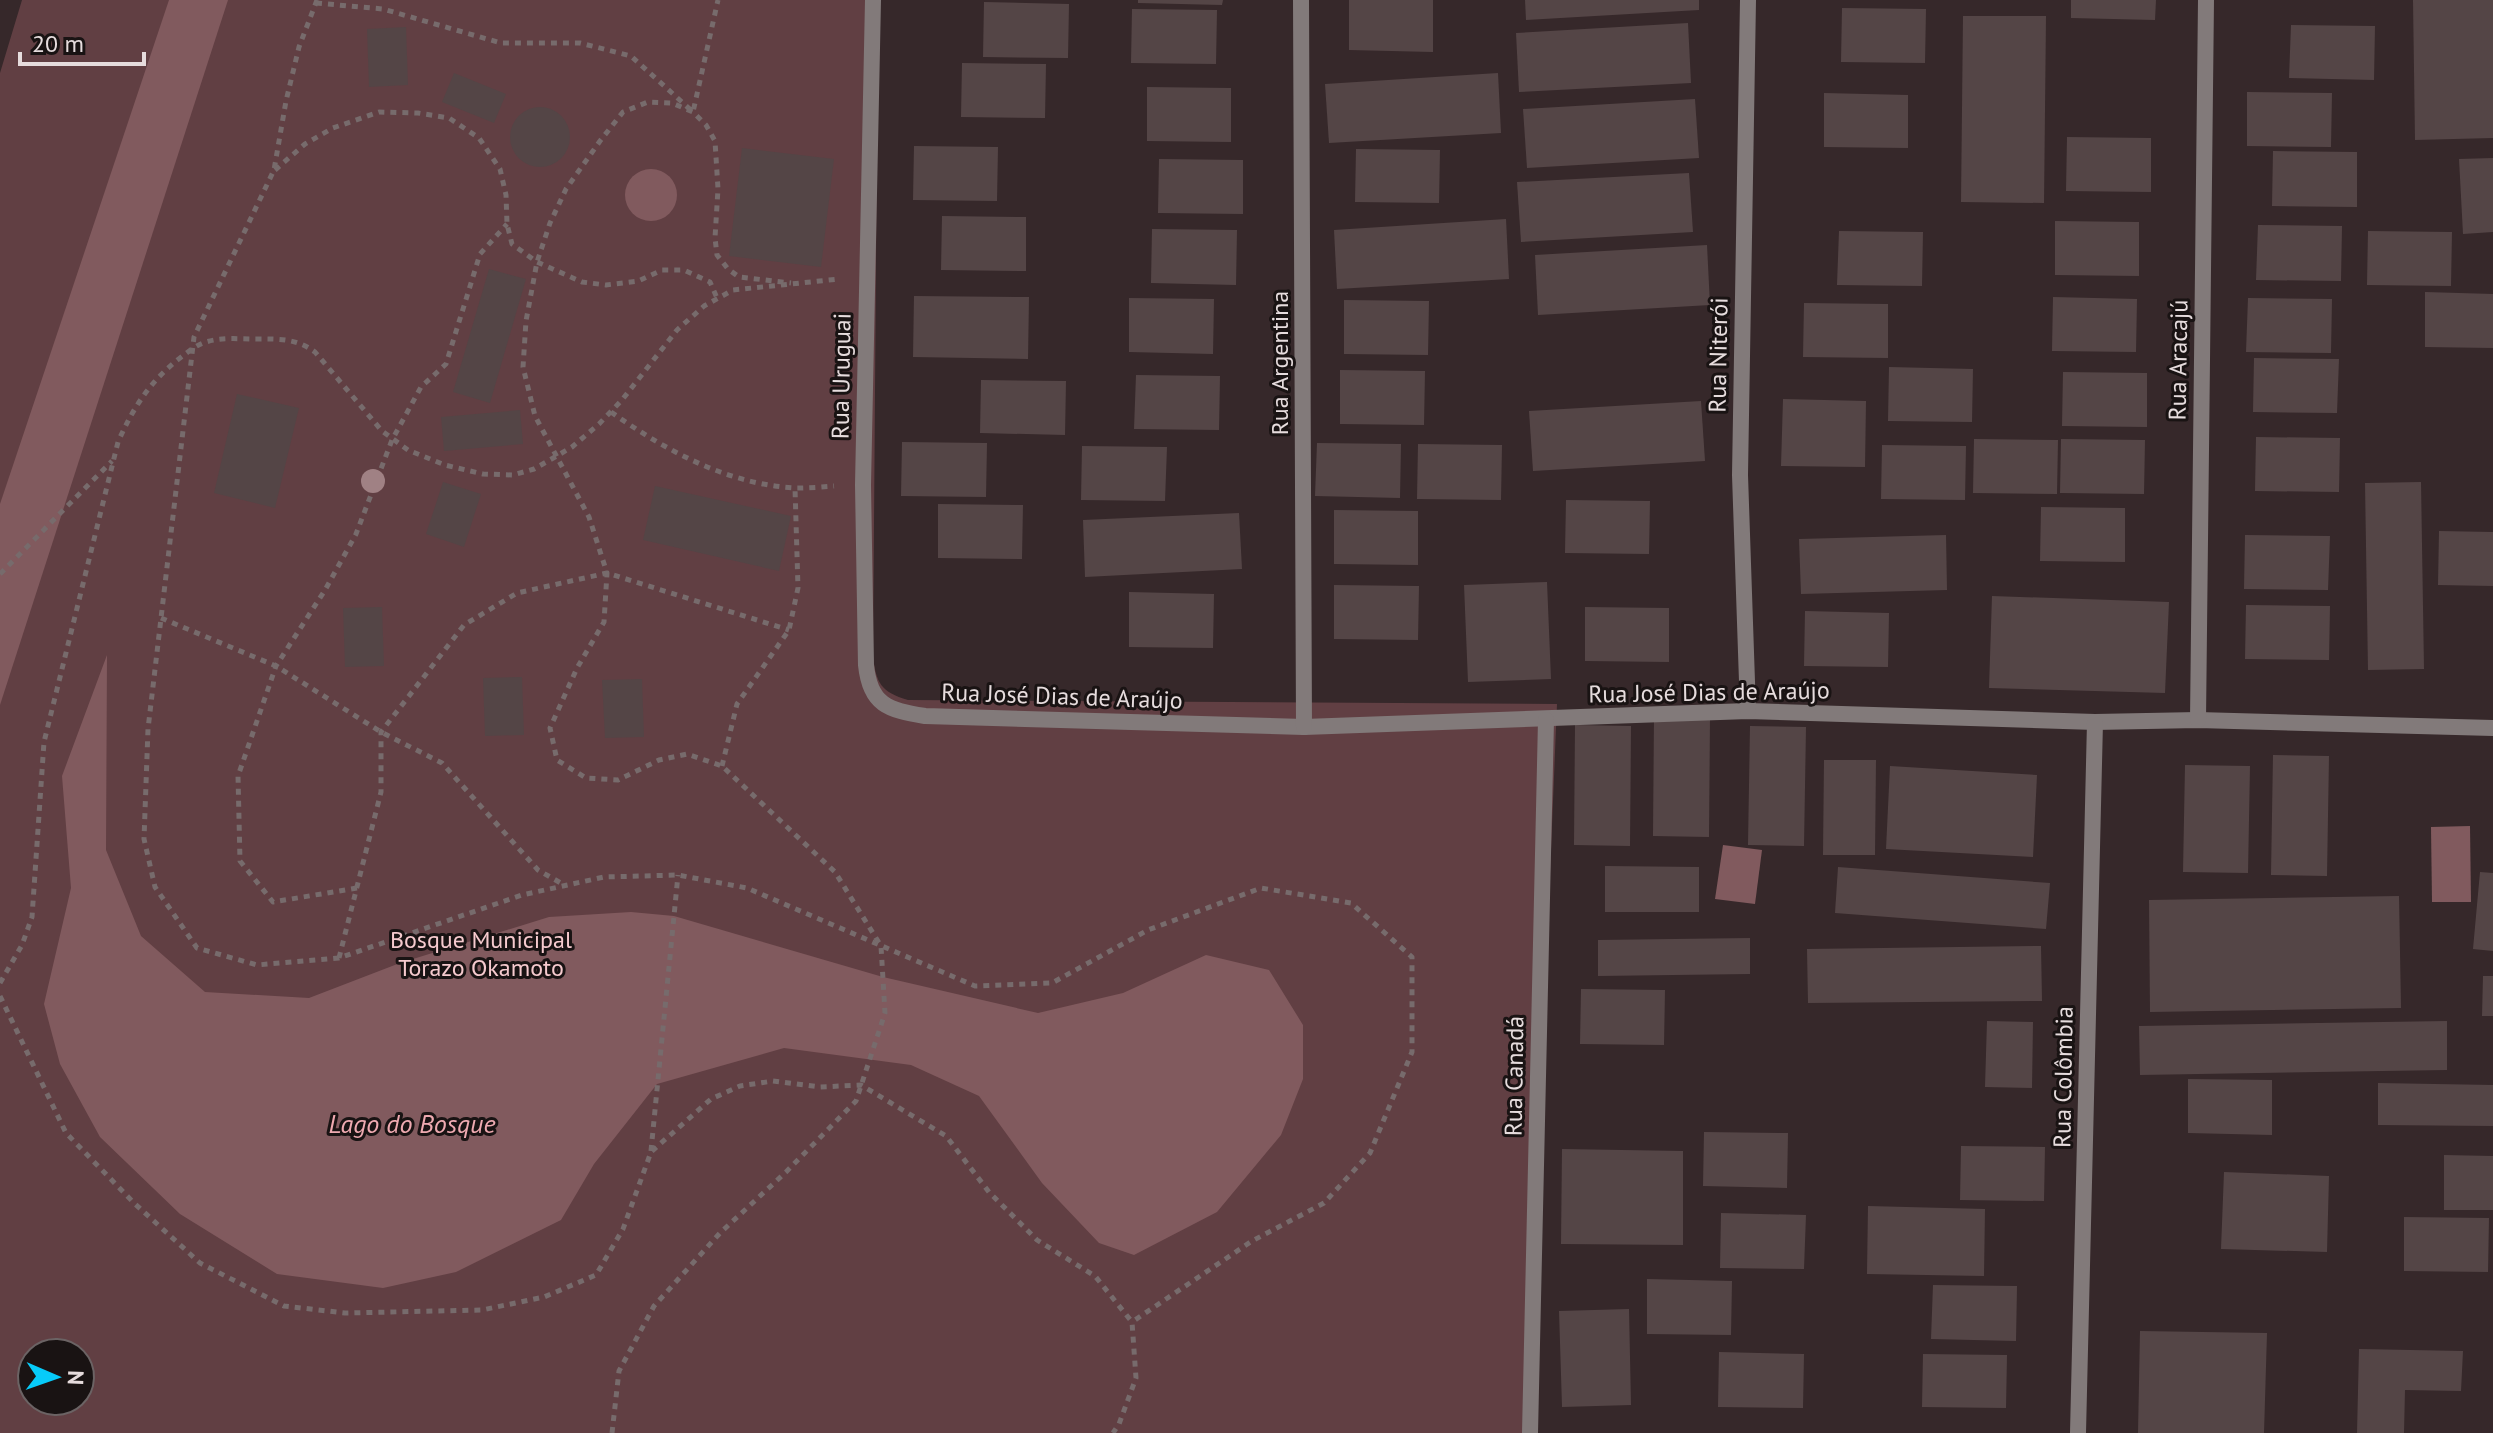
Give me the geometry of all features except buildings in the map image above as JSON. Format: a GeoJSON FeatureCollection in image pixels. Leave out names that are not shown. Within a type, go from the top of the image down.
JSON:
{"type":"FeatureCollection","features":[{"type":"Feature","properties":{"kind":"street","name":"Rua Uruguai"},"geometry":{"type":"LineString","coordinates":[[873,0],[863,485],[868,684],[875,697],[887,705],[904,713],[925,716]]}},
{"type":"Feature","properties":{"kind":"street","name":"Rua Argentina"},"geometry":{"type":"LineString","coordinates":[[1301,0],[1304,727]]}},
{"type":"Feature","properties":{"kind":"street","name":"Rua Niterói"},"geometry":{"type":"LineString","coordinates":[[1748,0],[1740,475],[1748,711]]}},
{"type":"Feature","properties":{"kind":"street","name":"Rua Aracajú"},"geometry":{"type":"LineString","coordinates":[[2198,720],[2206,0]]}},
{"type":"Feature","properties":{"kind":"street","name":"Rua José Dias de Araújo"},"geometry":{"type":"LineString","coordinates":[[925,716],[1304,727],[1748,711],[2095,722],[2198,720],[2493,728]]}},
{"type":"Feature","properties":{"kind":"street","name":"Rua Canadá"},"geometry":{"type":"LineString","coordinates":[[1530,1433],[1546,720]]}},
{"type":"Feature","properties":{"kind":"street","name":"Rua Colômbia"},"geometry":{"type":"LineString","coordinates":[[2078,1433],[2095,722]]}},
{"type":"Feature","properties":{"kind":"path"},"geometry":{"type":"LineString","coordinates":[[693,112],[718,0]]}},
{"type":"Feature","properties":{"kind":"path"},"geometry":{"type":"LineString","coordinates":[[791,283],[739,277],[717,255],[715,141],[706,125],[631,56],[580,43],[501,43],[383,9],[317,2],[299,47],[274,170],[194,337],[148,729],[144,839],[155,887],[197,948],[257,965],[339,958],[522,895],[604,877],[678,875],[747,888],[975,986],[1052,983],[1148,930],[1261,888],[1351,903],[1412,957],[1412,1052],[1370,1153],[1324,1203],[1252,1241],[1132,1322]]}},
{"type":"Feature","properties":{"kind":"path"},"geometry":{"type":"LineString","coordinates":[[612,1433],[619,1371],[654,1306],[720,1233],[856,1101],[885,1013],[881,946],[835,872],[722,766],[687,754],[659,760],[618,780],[586,778],[557,760],[550,728],[577,668],[604,622],[607,573],[589,517],[535,416],[523,367],[526,321],[537,262],[566,189],[623,112],[648,102],[672,103],[693,112]]}},
{"type":"Feature","properties":{"kind":"path"},"geometry":{"type":"LineString","coordinates":[[274,170],[305,144],[333,128],[379,112],[449,118],[479,138],[500,169],[512,244],[537,262],[582,282],[606,285],[638,281],[662,270],[684,270],[710,282],[717,298]]}},
{"type":"Feature","properties":{"kind":"path"},"geometry":{"type":"LineString","coordinates":[[357,888],[273,902],[240,861],[238,776],[276,666],[325,590],[356,534],[392,440],[421,387],[446,364],[480,254],[507,224]]}},
{"type":"Feature","properties":{"kind":"path"},"geometry":{"type":"LineString","coordinates":[[0,983],[22,945],[32,917],[44,742],[113,460],[118,442],[138,401],[166,368],[205,342],[290,339],[303,343],[315,352],[392,440],[445,465],[483,474],[513,475],[534,469],[572,447],[611,412],[677,330],[717,298],[733,290],[867,276]]}},
{"type":"Feature","properties":{"kind":"path"},"geometry":{"type":"LineString","coordinates":[[611,412],[650,439],[689,460],[746,480],[795,488],[863,485]]}},
{"type":"Feature","properties":{"kind":"path"},"geometry":{"type":"LineString","coordinates":[[0,574],[113,460]]}},
{"type":"Feature","properties":{"kind":"path"},"geometry":{"type":"LineString","coordinates":[[722,766],[737,704],[789,630],[798,588],[795,488]]}},
{"type":"Feature","properties":{"kind":"path"},"geometry":{"type":"LineString","coordinates":[[339,958],[381,792],[381,732],[464,625],[517,593],[607,573],[789,630]]}},
{"type":"Feature","properties":{"kind":"path"},"geometry":{"type":"LineString","coordinates":[[161,618],[276,666],[381,732],[442,763],[538,870],[566,886]]}},
{"type":"Feature","properties":{"kind":"path"},"geometry":{"type":"LineString","coordinates":[[0,996],[66,1133],[134,1203],[200,1263],[284,1306],[345,1313],[482,1310],[544,1297],[596,1275],[623,1229],[651,1152],[678,875]]}},
{"type":"Feature","properties":{"kind":"path"},"geometry":{"type":"LineString","coordinates":[[651,1152],[711,1099],[740,1086],[773,1081],[820,1087],[861,1085],[946,1136],[989,1192],[1037,1240],[1095,1276],[1132,1322],[1136,1378],[1113,1433]]}},
{"type":"Feature","properties":{"kind":"green space","name":"Bosque Municipal Torazo Okamoto"},"geometry":{"type":"Polygon","coordinates":[[[22,0],[878,0],[873,656],[878,680],[886,690],[908,700],[1557,704],[1527,1433],[0,1433],[0,73],[22,0]]]}},
{"type":"Feature","properties":{"kind":"water"},"geometry":{"type":"Polygon","coordinates":[[[169,0],[228,0],[0,705],[0,504],[169,0]]]}},
{"type":"Feature","properties":{"kind":"water"},"geometry":{"type":"Polygon","coordinates":[[[651,169],[669,177],[677,195],[669,213],[651,221],[633,213],[625,195],[633,177],[651,169]]]}},
{"type":"Feature","properties":{"kind":"water","name":"Lago do Bosque"},"geometry":{"type":"Polygon","coordinates":[[[107,655],[106,850],[141,936],[205,992],[309,998],[400,963],[549,917],[631,912],[674,916],[883,977],[1038,1013],[1123,993],[1206,955],[1269,970],[1303,1025],[1303,1079],[1281,1135],[1217,1212],[1134,1255],[1099,1243],[1042,1183],[979,1096],[911,1065],[784,1048],[657,1084],[594,1164],[561,1220],[456,1272],[383,1288],[277,1274],[180,1214],[100,1137],[60,1064],[44,1004],[71,888],[62,776],[107,655]]]}},
{"type":"Feature","properties":{"kind":"water"},"geometry":{"type":"Polygon","coordinates":[[[2470,826],[2471,902],[2432,902],[2431,827],[2470,826]]]}},
{"type":"Feature","properties":{"kind":"water"},"geometry":{"type":"Polygon","coordinates":[[[1723,845],[1762,850],[1755,904],[1715,899],[1723,845]]]}}]}
